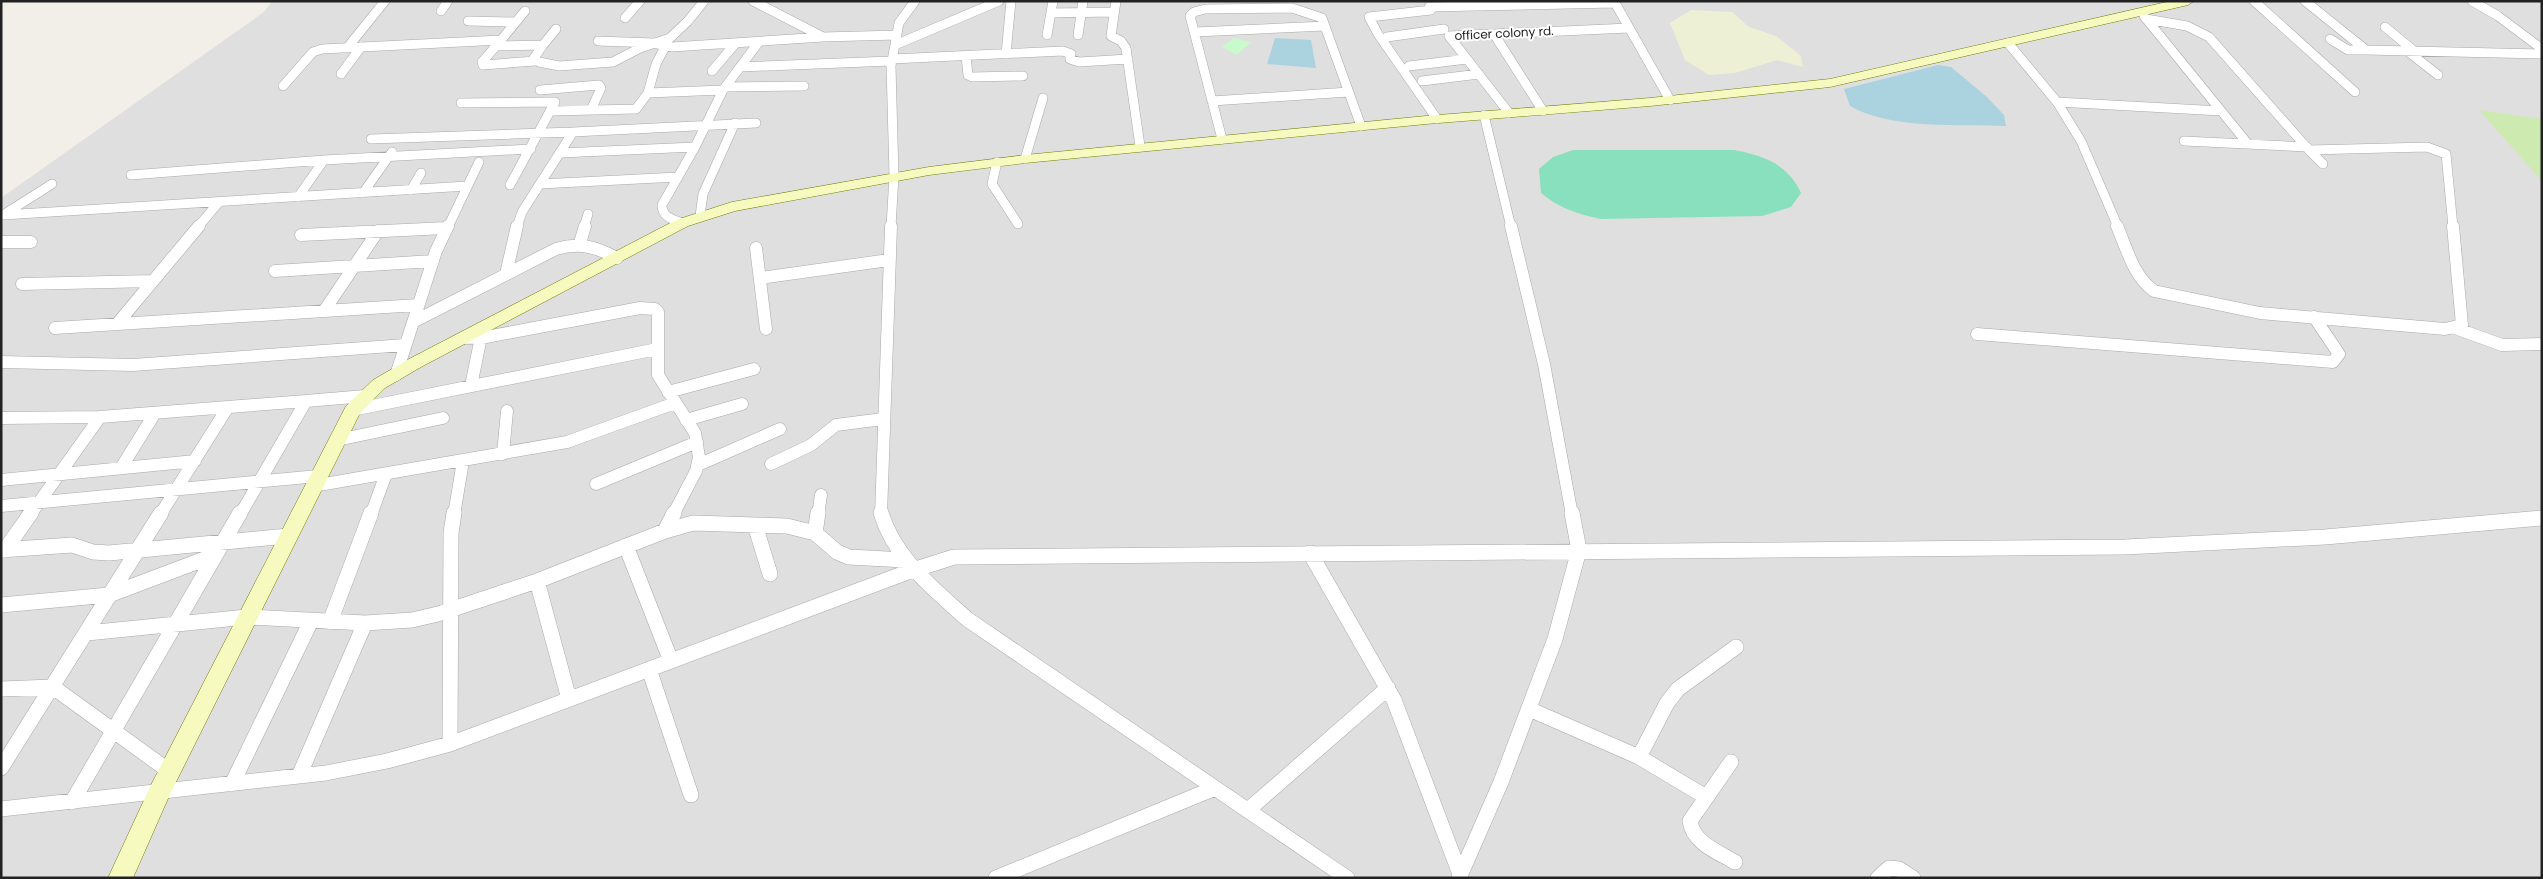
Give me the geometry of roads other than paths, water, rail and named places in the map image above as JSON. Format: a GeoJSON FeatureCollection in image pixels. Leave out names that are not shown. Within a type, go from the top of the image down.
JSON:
{"type":"FeatureCollection","features":[{"type":"Feature","properties":{"kind":"street"},"geometry":{"type":"LineString","coordinates":[[348,48],[385,1]]}},
{"type":"Feature","properties":{"kind":"street"},"geometry":{"type":"LineString","coordinates":[[441,11],[448,1]]}},
{"type":"Feature","properties":{"kind":"street"},"geometry":{"type":"LineString","coordinates":[[624,18],[640,1]]}},
{"type":"Feature","properties":{"kind":"street"},"geometry":{"type":"LineString","coordinates":[[525,10],[482,62],[483,65],[535,61],[570,67],[602,64],[672,36],[692,17],[704,1]]}},
{"type":"Feature","properties":{"kind":"street"},"geometry":{"type":"LineString","coordinates":[[753,1],[791,18],[824,37]]}},
{"type":"Feature","properties":{"kind":"street"},"geometry":{"type":"LineString","coordinates":[[915,1],[900,21],[891,60],[895,177],[889,260],[883,419],[880,510],[883,527],[892,544],[909,565],[968,619],[1347,878]]}},
{"type":"Feature","properties":{"kind":"street"},"geometry":{"type":"LineString","coordinates":[[598,40],[653,43],[665,46],[758,43],[824,37],[896,40],[999,1]]}},
{"type":"Feature","properties":{"kind":"street"},"geometry":{"type":"LineString","coordinates":[[1006,54],[1011,1]]}},
{"type":"Feature","properties":{"kind":"street"},"geometry":{"type":"LineString","coordinates":[[1047,36],[1053,1]]}},
{"type":"Feature","properties":{"kind":"street"},"geometry":{"type":"LineString","coordinates":[[1078,35],[1083,1]]}},
{"type":"Feature","properties":{"kind":"street"},"geometry":{"type":"LineString","coordinates":[[1116,1],[1112,36],[1124,44],[1140,146]]}},
{"type":"Feature","properties":{"kind":"street"},"geometry":{"type":"LineString","coordinates":[[120,878],[169,771],[352,410],[365,396],[396,375],[472,338],[616,258],[691,220],[732,207],[895,177],[997,162],[1140,146],[1670,100],[1830,83],[2143,15],[2164,4],[2188,1]]}},
{"type":"Feature","properties":{"kind":"street"},"geometry":{"type":"LineString","coordinates":[[2254,1],[2355,92]]}},
{"type":"Feature","properties":{"kind":"street"},"geometry":{"type":"LineString","coordinates":[[2305,1],[2366,50]]}},
{"type":"Feature","properties":{"kind":"street"},"geometry":{"type":"LineString","coordinates":[[2472,1],[2498,16],[2542,49]]}},
{"type":"Feature","properties":{"kind":"street"},"geometry":{"type":"LineString","coordinates":[[1438,119],[1378,34],[1369,17],[1436,17],[1614,2],[1670,100]]}},
{"type":"Feature","properties":{"kind":"street"},"geometry":{"type":"LineString","coordinates":[[1222,139],[1190,16],[1194,12],[1205,9],[1235,20],[1325,26]]}},
{"type":"Feature","properties":{"kind":"street"},"geometry":{"type":"LineString","coordinates":[[1194,32],[1235,20],[1304,10],[1322,18],[1361,126]]}},
{"type":"Feature","properties":{"kind":"street"},"geometry":{"type":"LineString","coordinates":[[1051,14],[1114,12]]}},
{"type":"Feature","properties":{"kind":"street"},"geometry":{"type":"LineString","coordinates":[[2143,15],[2248,144]]}},
{"type":"Feature","properties":{"kind":"street"},"geometry":{"type":"LineString","coordinates":[[2143,15],[2182,24],[2202,31],[2209,36],[2323,164]]}},
{"type":"Feature","properties":{"kind":"street"},"geometry":{"type":"LineString","coordinates":[[1387,36],[1436,17]]}},
{"type":"Feature","properties":{"kind":"street","name":"officer colony rd."},"geometry":{"type":"LineString","coordinates":[[1436,17],[1494,34],[1629,28]]}},
{"type":"Feature","properties":{"kind":"street","name":"officer colony rd."},"geometry":{"type":"LineString","coordinates":[[1436,17],[1510,113]]}},
{"type":"Feature","properties":{"kind":"street"},"geometry":{"type":"LineString","coordinates":[[468,21],[516,22]]}},
{"type":"Feature","properties":{"kind":"street"},"geometry":{"type":"LineString","coordinates":[[2385,27],[2438,75]]}},
{"type":"Feature","properties":{"kind":"street"},"geometry":{"type":"LineString","coordinates":[[535,61],[543,45],[556,29]]}},
{"type":"Feature","properties":{"kind":"street"},"geometry":{"type":"LineString","coordinates":[[1494,34],[1543,111]]}},
{"type":"Feature","properties":{"kind":"street"},"geometry":{"type":"LineString","coordinates":[[2330,39],[2348,50],[2542,54]]}},
{"type":"Feature","properties":{"kind":"street"},"geometry":{"type":"LineString","coordinates":[[283,86],[313,52],[322,49],[498,43],[543,45]]}},
{"type":"Feature","properties":{"kind":"street"},"geometry":{"type":"LineString","coordinates":[[691,220],[667,216],[662,211],[662,204],[695,146],[724,88],[758,43]]}},
{"type":"Feature","properties":{"kind":"street"},"geometry":{"type":"LineString","coordinates":[[2008,43],[2057,102],[2081,141],[2137,273],[2143,283],[2154,291],[2237,310],[2314,318],[2455,328],[2502,344],[2542,344]]}},
{"type":"Feature","properties":{"kind":"street"},"geometry":{"type":"LineString","coordinates":[[712,71],[735,44]]}},
{"type":"Feature","properties":{"kind":"street"},"geometry":{"type":"LineString","coordinates":[[552,111],[636,109],[648,93],[656,64],[665,46]]}},
{"type":"Feature","properties":{"kind":"street"},"geometry":{"type":"LineString","coordinates":[[341,74],[360,47]]}},
{"type":"Feature","properties":{"kind":"street"},"geometry":{"type":"LineString","coordinates":[[740,67],[820,65],[831,62],[1063,51],[1071,54],[1070,58],[1079,62],[1128,60]]}},
{"type":"Feature","properties":{"kind":"street"},"geometry":{"type":"LineString","coordinates":[[966,56],[968,75],[972,77],[1023,76]]}},
{"type":"Feature","properties":{"kind":"street"},"geometry":{"type":"LineString","coordinates":[[1409,66],[1467,59]]}},
{"type":"Feature","properties":{"kind":"street"},"geometry":{"type":"LineString","coordinates":[[1422,81],[1479,74]]}},
{"type":"Feature","properties":{"kind":"street"},"geometry":{"type":"LineString","coordinates":[[540,90],[599,86],[601,88],[591,110]]}},
{"type":"Feature","properties":{"kind":"street"},"geometry":{"type":"LineString","coordinates":[[648,93],[724,88],[804,86]]}},
{"type":"Feature","properties":{"kind":"street"},"geometry":{"type":"LineString","coordinates":[[1212,101],[1349,92]]}},
{"type":"Feature","properties":{"kind":"street"},"geometry":{"type":"LineString","coordinates":[[1025,159],[1042,98]]}},
{"type":"Feature","properties":{"kind":"street"},"geometry":{"type":"LineString","coordinates":[[461,103],[553,101],[556,104],[510,185]]}},
{"type":"Feature","properties":{"kind":"street"},"geometry":{"type":"LineString","coordinates":[[2057,102],[2221,111]]}},
{"type":"Feature","properties":{"kind":"street"},"geometry":{"type":"LineString","coordinates":[[1459,876],[1501,782],[1555,639],[1579,550],[1544,364],[1484,115]]}},
{"type":"Feature","properties":{"kind":"street"},"geometry":{"type":"LineString","coordinates":[[691,220],[735,123]]}},
{"type":"Feature","properties":{"kind":"street"},"geometry":{"type":"LineString","coordinates":[[371,139],[756,123]]}},
{"type":"Feature","properties":{"kind":"street"},"geometry":{"type":"LineString","coordinates":[[506,274],[517,224],[573,132]]}},
{"type":"Feature","properties":{"kind":"street"},"geometry":{"type":"LineString","coordinates":[[396,375],[433,260],[446,228],[494,135]]}},
{"type":"Feature","properties":{"kind":"street"},"geometry":{"type":"LineString","coordinates":[[363,193],[402,138]]}},
{"type":"Feature","properties":{"kind":"street"},"geometry":{"type":"LineString","coordinates":[[2184,141],[2308,149],[2427,147],[2436,148],[2446,154],[2462,320],[2462,325],[2455,328]]}},
{"type":"Feature","properties":{"kind":"street"},"geometry":{"type":"LineString","coordinates":[[560,152],[695,146]]}},
{"type":"Feature","properties":{"kind":"street"},"geometry":{"type":"LineString","coordinates":[[131,175],[324,160],[389,157],[481,157],[531,149]]}},
{"type":"Feature","properties":{"kind":"street"},"geometry":{"type":"LineString","coordinates":[[298,197],[324,160]]}},
{"type":"Feature","properties":{"kind":"street"},"geometry":{"type":"LineString","coordinates":[[997,162],[992,184],[1018,224]]}},
{"type":"Feature","properties":{"kind":"street"},"geometry":{"type":"LineString","coordinates":[[411,190],[421,173]]}},
{"type":"Feature","properties":{"kind":"street"},"geometry":{"type":"LineString","coordinates":[[540,184],[678,177]]}},
{"type":"Feature","properties":{"kind":"street"},"geometry":{"type":"LineString","coordinates":[[2,216],[52,184]]}},
{"type":"Feature","properties":{"kind":"street"},"geometry":{"type":"LineString","coordinates":[[2,216],[467,186]]}},
{"type":"Feature","properties":{"kind":"street"},"geometry":{"type":"LineString","coordinates":[[117,324],[219,202]]}},
{"type":"Feature","properties":{"kind":"street"},"geometry":{"type":"LineString","coordinates":[[580,242],[588,214]]}},
{"type":"Feature","properties":{"kind":"street"},"geometry":{"type":"LineString","coordinates":[[301,235],[446,228]]}},
{"type":"Feature","properties":{"kind":"street"},"geometry":{"type":"LineString","coordinates":[[324,311],[378,231]]}},
{"type":"Feature","properties":{"kind":"street"},"geometry":{"type":"LineString","coordinates":[[1,242],[31,242]]}},
{"type":"Feature","properties":{"kind":"street"},"geometry":{"type":"LineString","coordinates":[[413,322],[556,249],[580,242],[616,258]]}},
{"type":"Feature","properties":{"kind":"street"},"geometry":{"type":"LineString","coordinates":[[756,248],[766,329]]}},
{"type":"Feature","properties":{"kind":"street"},"geometry":{"type":"LineString","coordinates":[[274,271],[433,260]]}},
{"type":"Feature","properties":{"kind":"street"},"geometry":{"type":"LineString","coordinates":[[760,278],[889,260]]}},
{"type":"Feature","properties":{"kind":"street"},"geometry":{"type":"LineString","coordinates":[[22,284],[153,281]]}},
{"type":"Feature","properties":{"kind":"street"},"geometry":{"type":"LineString","coordinates":[[55,328],[418,305]]}},
{"type":"Feature","properties":{"kind":"street"},"geometry":{"type":"LineString","coordinates":[[472,338],[648,307],[658,312],[658,375],[698,442],[698,465],[665,531]]}},
{"type":"Feature","properties":{"kind":"street"},"geometry":{"type":"LineString","coordinates":[[1977,334],[2333,362],[2339,354],[2314,318]]}},
{"type":"Feature","properties":{"kind":"street"},"geometry":{"type":"LineString","coordinates":[[471,386],[472,338]]}},
{"type":"Feature","properties":{"kind":"street"},"geometry":{"type":"LineString","coordinates":[[1,362],[133,365],[405,345]]}},
{"type":"Feature","properties":{"kind":"street"},"geometry":{"type":"LineString","coordinates":[[352,410],[657,349]]}},
{"type":"Feature","properties":{"kind":"street"},"geometry":{"type":"LineString","coordinates":[[1,506],[259,483],[316,481],[386,474],[503,454],[567,442],[672,397],[754,369]]}},
{"type":"Feature","properties":{"kind":"street"},"geometry":{"type":"LineString","coordinates":[[1,418],[100,418],[365,396]]}},
{"type":"Feature","properties":{"kind":"street"},"geometry":{"type":"LineString","coordinates":[[72,802],[306,401]]}},
{"type":"Feature","properties":{"kind":"street"},"geometry":{"type":"LineString","coordinates":[[686,420],[742,404]]}},
{"type":"Feature","properties":{"kind":"street"},"geometry":{"type":"LineString","coordinates":[[2,767],[109,595],[140,550],[228,407]]}},
{"type":"Feature","properties":{"kind":"street"},"geometry":{"type":"LineString","coordinates":[[503,454],[507,411]]}},
{"type":"Feature","properties":{"kind":"street"},"geometry":{"type":"LineString","coordinates":[[121,468],[156,413]]}},
{"type":"Feature","properties":{"kind":"street"},"geometry":{"type":"LineString","coordinates":[[3,550],[100,418]]}},
{"type":"Feature","properties":{"kind":"street"},"geometry":{"type":"LineString","coordinates":[[336,440],[443,418]]}},
{"type":"Feature","properties":{"kind":"street"},"geometry":{"type":"LineString","coordinates":[[771,464],[812,446],[825,432],[836,425],[883,419]]}},
{"type":"Feature","properties":{"kind":"street"},"geometry":{"type":"LineString","coordinates":[[698,465],[780,429]]}},
{"type":"Feature","properties":{"kind":"street"},"geometry":{"type":"LineString","coordinates":[[596,484],[698,442]]}},
{"type":"Feature","properties":{"kind":"street"},"geometry":{"type":"LineString","coordinates":[[1,480],[195,461]]}},
{"type":"Feature","properties":{"kind":"street"},"geometry":{"type":"LineString","coordinates":[[450,744],[451,533],[464,461]]}},
{"type":"Feature","properties":{"kind":"street"},"geometry":{"type":"LineString","coordinates":[[330,622],[386,474]]}},
{"type":"Feature","properties":{"kind":"street"},"geometry":{"type":"LineString","coordinates":[[815,533],[821,495]]}},
{"type":"Feature","properties":{"kind":"street"},"geometry":{"type":"LineString","coordinates":[[1,810],[298,776],[387,761],[450,744],[671,661],[909,565],[954,557],[2136,546],[2325,537],[2542,518]]}},
{"type":"Feature","properties":{"kind":"street"},"geometry":{"type":"LineString","coordinates":[[87,633],[247,617],[365,624],[412,620],[450,610],[537,581],[665,531],[693,523],[787,526],[815,533],[837,552],[849,557],[909,565]]}},
{"type":"Feature","properties":{"kind":"street"},"geometry":{"type":"LineString","coordinates":[[755,525],[770,574]]}},
{"type":"Feature","properties":{"kind":"street"},"geometry":{"type":"LineString","coordinates":[[3,550],[72,545],[101,553],[140,550],[219,549],[288,536]]}},
{"type":"Feature","properties":{"kind":"street"},"geometry":{"type":"LineString","coordinates":[[626,546],[671,661]]}},
{"type":"Feature","properties":{"kind":"street"},"geometry":{"type":"LineString","coordinates":[[1,605],[109,595],[219,549]]}},
{"type":"Feature","properties":{"kind":"street"},"geometry":{"type":"LineString","coordinates":[[1310,553],[1388,688],[1407,728],[1459,876]]}},
{"type":"Feature","properties":{"kind":"street"},"geometry":{"type":"LineString","coordinates":[[537,581],[569,699]]}},
{"type":"Feature","properties":{"kind":"street"},"geometry":{"type":"LineString","coordinates":[[232,784],[311,621]]}},
{"type":"Feature","properties":{"kind":"street"},"geometry":{"type":"LineString","coordinates":[[298,776],[365,624]]}},
{"type":"Feature","properties":{"kind":"street"},"geometry":{"type":"LineString","coordinates":[[1639,757],[1667,703],[1678,689],[1736,646]]}},
{"type":"Feature","properties":{"kind":"street"},"geometry":{"type":"LineString","coordinates":[[649,669],[691,795]]}},
{"type":"Feature","properties":{"kind":"street"},"geometry":{"type":"LineString","coordinates":[[1,689],[53,687],[169,771]]}},
{"type":"Feature","properties":{"kind":"street"},"geometry":{"type":"LineString","coordinates":[[1248,810],[1388,688]]}},
{"type":"Feature","properties":{"kind":"street"},"geometry":{"type":"LineString","coordinates":[[1529,709],[1639,757],[1706,797]]}},
{"type":"Feature","properties":{"kind":"street"},"geometry":{"type":"LineString","coordinates":[[1731,762],[1690,821],[1690,827],[1694,836],[1734,862]]}},
{"type":"Feature","properties":{"kind":"street"},"geometry":{"type":"LineString","coordinates":[[996,878],[1009,870],[1215,788]]}},
{"type":"Feature","properties":{"kind":"street"},"geometry":{"type":"LineString","coordinates":[[1878,878],[1889,868],[1899,869],[1913,878]]}},
{"type":"Feature","properties":{"kind":"water"},"geometry":{"type":"Polygon","coordinates":[[[1275,38],[1311,40],[1316,68],[1267,64],[1275,38]]]}},
{"type":"Feature","properties":{"kind":"water"},"geometry":{"type":"Polygon","coordinates":[[[1938,65],[1951,67],[1987,97],[2004,115],[2006,126],[1905,122],[1867,114],[1850,106],[1844,89],[1938,65]]]}}]}
